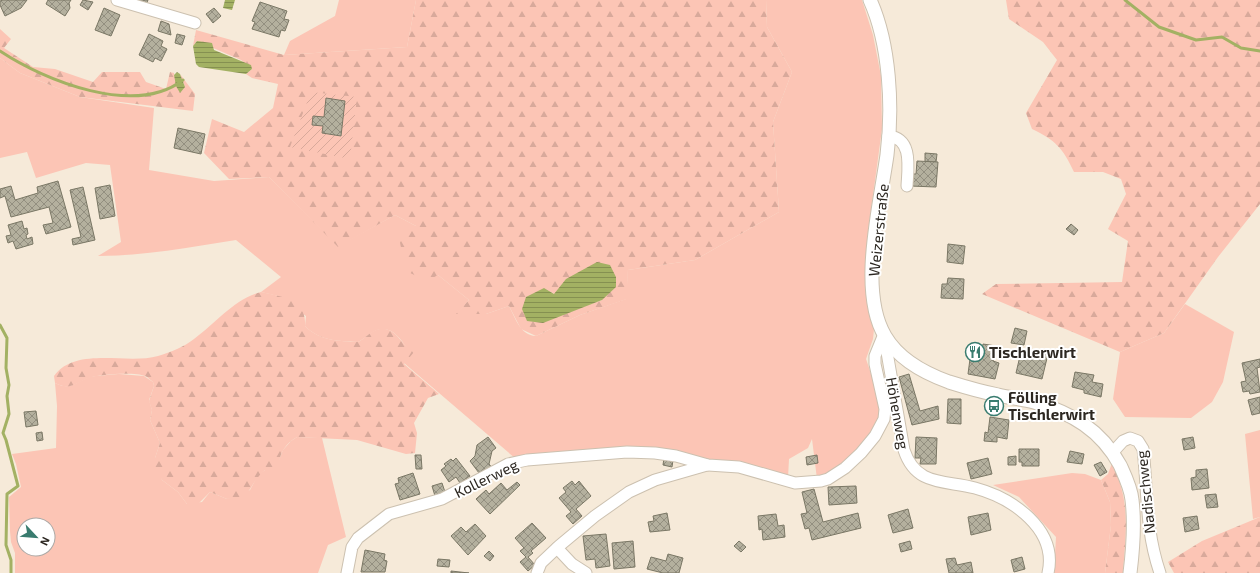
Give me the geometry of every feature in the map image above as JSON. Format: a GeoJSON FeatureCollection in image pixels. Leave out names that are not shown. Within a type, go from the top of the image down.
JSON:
{"type":"FeatureCollection","features":[{"type":"Feature","properties":{"kind":"main road","name":"Weizerstraße"},"geometry":{"type":"LineString","coordinates":[[870,0],[882,38],[887,70],[888,136],[871,274],[874,305],[884,334],[890,344],[918,369],[956,384],[991,394],[1033,402],[1062,411],[1088,425],[1113,452],[1125,476],[1132,499],[1133,545],[1130,573]]}},
{"type":"Feature","properties":{"kind":"street"},"geometry":{"type":"LineString","coordinates":[[117,0],[195,23]]}},
{"type":"Feature","properties":{"kind":"street"},"geometry":{"type":"LineString","coordinates":[[888,136],[900,140],[908,153],[907,186]]}},
{"type":"Feature","properties":{"kind":"street","name":"Kollerweg"},"geometry":{"type":"LineString","coordinates":[[347,573],[352,547],[358,538],[389,514],[442,499],[501,468],[516,462],[537,458],[643,452],[668,454],[708,465],[740,467],[798,483],[821,481],[836,475],[870,443],[884,419],[884,405],[874,364],[875,356],[884,334]]}},
{"type":"Feature","properties":{"kind":"street","name":"Höhenweg"},"geometry":{"type":"LineString","coordinates":[[884,334],[904,450],[910,464],[915,470],[929,479],[975,487],[998,496],[1029,516],[1042,533],[1048,551],[1048,573]]}},
{"type":"Feature","properties":{"kind":"street","name":"Nadischweg"},"geometry":{"type":"LineString","coordinates":[[1113,452],[1122,441],[1130,438],[1138,441],[1143,449],[1146,512],[1152,546],[1160,573]]}},
{"type":"Feature","properties":{"kind":"street","name":"Kollerweg"},"geometry":{"type":"LineString","coordinates":[[537,573],[541,563],[557,548],[629,492],[655,480],[708,465]]}},
{"type":"Feature","properties":{"kind":"street"},"geometry":{"type":"LineString","coordinates":[[557,548],[572,564],[586,573]]}},
{"type":"Feature","properties":{"kind":"green space"},"geometry":{"type":"Polygon","coordinates":[[[339,0],[416,0],[407,47],[284,55],[290,41],[335,16],[339,0]]]}},
{"type":"Feature","properties":{"kind":"green space"},"geometry":{"type":"Polygon","coordinates":[[[416,0],[766,0],[767,27],[792,72],[773,122],[779,212],[695,260],[628,270],[627,299],[580,315],[536,336],[521,329],[509,306],[486,314],[456,314],[469,300],[438,275],[427,281],[406,271],[399,238],[416,226],[395,215],[338,247],[269,177],[229,179],[204,153],[212,119],[244,132],[273,108],[278,84],[252,78],[246,74],[252,69],[241,60],[197,41],[193,46],[196,30],[284,55],[407,47],[416,0]],[[555,294],[579,308],[602,300],[555,294]]]}},
{"type":"Feature","properties":{"kind":"green space"},"geometry":{"type":"Polygon","coordinates":[[[766,0],[862,0],[873,35],[881,76],[882,129],[868,232],[865,271],[867,302],[874,329],[873,339],[866,359],[882,406],[877,428],[843,466],[817,479],[812,439],[808,448],[789,459],[788,478],[670,451],[516,459],[404,363],[407,348],[395,333],[387,329],[377,330],[358,342],[323,337],[317,335],[305,326],[306,316],[278,296],[261,292],[281,277],[236,240],[150,253],[98,256],[121,242],[110,165],[86,163],[36,178],[27,152],[0,158],[0,58],[20,73],[80,97],[154,108],[149,170],[214,181],[269,177],[338,246],[395,215],[416,226],[438,275],[469,300],[457,314],[486,314],[509,306],[519,326],[526,333],[536,336],[580,315],[626,299],[628,270],[695,260],[779,212],[773,122],[792,72],[767,27],[766,0]]]}},
{"type":"Feature","properties":{"kind":"green space"},"geometry":{"type":"Polygon","coordinates":[[[1006,0],[1260,0],[1260,204],[1218,257],[1164,333],[1120,352],[982,294],[996,284],[1122,282],[1128,241],[1108,229],[1126,194],[1121,179],[1103,172],[1074,172],[1058,146],[1047,137],[1032,129],[1026,113],[1057,60],[1043,42],[1009,19],[1006,0]]]}},
{"type":"Feature","properties":{"kind":"green space"},"geometry":{"type":"Polygon","coordinates":[[[0,29],[11,39],[4,48],[33,67],[55,69],[93,82],[102,72],[140,72],[146,82],[166,89],[170,72],[174,73],[174,75],[185,87],[180,74],[195,94],[193,111],[80,97],[20,73],[0,58],[0,29]]]}},
{"type":"Feature","properties":{"kind":"green space"},"geometry":{"type":"Polygon","coordinates":[[[311,92],[357,97],[350,159],[290,147],[311,92]]]}},
{"type":"Feature","properties":{"kind":"green space"},"geometry":{"type":"Polygon","coordinates":[[[261,292],[285,298],[298,305],[305,317],[305,326],[317,335],[330,339],[358,342],[374,331],[383,329],[393,332],[409,349],[414,352],[404,364],[439,394],[428,398],[414,423],[417,433],[415,453],[406,454],[357,440],[297,437],[284,449],[280,457],[279,466],[274,471],[265,470],[244,497],[227,499],[210,492],[197,505],[187,504],[178,492],[162,480],[155,468],[155,458],[160,443],[150,420],[152,410],[149,401],[154,386],[153,382],[145,376],[126,374],[89,378],[69,386],[55,383],[54,376],[64,367],[75,361],[103,358],[146,358],[168,353],[194,339],[242,300],[261,292]]]}},
{"type":"Feature","properties":{"kind":"green space"},"geometry":{"type":"Polygon","coordinates":[[[1185,304],[1234,332],[1223,382],[1212,402],[1191,418],[1125,417],[1113,399],[1120,352],[1164,333],[1185,304]]]}},
{"type":"Feature","properties":{"kind":"green space"},"geometry":{"type":"Polygon","coordinates":[[[119,374],[144,376],[153,382],[154,386],[149,400],[152,410],[150,420],[160,443],[155,458],[162,480],[178,492],[187,504],[202,502],[210,492],[227,499],[250,490],[258,475],[279,460],[283,450],[291,441],[297,437],[322,438],[346,537],[328,545],[318,573],[15,573],[15,553],[11,542],[10,531],[9,497],[21,487],[16,464],[12,454],[56,448],[57,406],[55,383],[69,386],[90,377],[119,374]]]}},
{"type":"Feature","properties":{"kind":"green space"},"geometry":{"type":"Polygon","coordinates":[[[1260,430],[1260,517],[1253,519],[1245,434],[1260,430]]]}},
{"type":"Feature","properties":{"kind":"green space"},"geometry":{"type":"Polygon","coordinates":[[[1112,463],[1118,477],[1125,504],[1126,530],[1123,573],[1105,573],[1111,525],[1110,502],[1101,480],[1108,474],[1112,463]]]}},
{"type":"Feature","properties":{"kind":"green space"},"geometry":{"type":"Polygon","coordinates":[[[1072,473],[1085,474],[1101,480],[1110,502],[1111,525],[1105,573],[1054,573],[1056,537],[1019,497],[993,485],[1072,473]]]}},
{"type":"Feature","properties":{"kind":"green space"},"geometry":{"type":"Polygon","coordinates":[[[1260,517],[1260,573],[1174,573],[1168,562],[1202,541],[1260,517]]]}},
{"type":"Feature","properties":{"kind":"shaded area"},"geometry":{"type":"Polygon","coordinates":[[[225,0],[235,0],[232,10],[223,8],[225,0]]]}},
{"type":"Feature","properties":{"kind":"shaded area"},"geometry":{"type":"Polygon","coordinates":[[[197,41],[212,43],[214,50],[251,65],[252,69],[246,74],[199,67],[196,64],[193,46],[197,41]]]}},
{"type":"Feature","properties":{"kind":"shaded area"},"geometry":{"type":"Polygon","coordinates":[[[177,72],[180,74],[185,87],[180,93],[176,86],[174,75],[177,72]]]}},
{"type":"Feature","properties":{"kind":"shaded area"},"geometry":{"type":"Polygon","coordinates":[[[597,262],[610,265],[616,277],[616,287],[602,300],[543,323],[527,321],[522,309],[526,297],[544,288],[554,294],[566,279],[597,262]]]}},
{"type":"Feature","properties":{"kind":"building"},"geometry":{"type":"Polygon","coordinates":[[[27,0],[21,8],[5,16],[0,5],[0,1],[27,0]]]}},
{"type":"Feature","properties":{"kind":"building"},"geometry":{"type":"Polygon","coordinates":[[[48,0],[71,0],[69,3],[70,8],[65,16],[46,4],[48,0]]]}},
{"type":"Feature","properties":{"kind":"building"},"geometry":{"type":"Polygon","coordinates":[[[83,0],[93,2],[88,10],[80,5],[83,0]]]}},
{"type":"Feature","properties":{"kind":"building"},"geometry":{"type":"Polygon","coordinates":[[[135,0],[148,0],[145,7],[135,0]]]}},
{"type":"Feature","properties":{"kind":"building"},"geometry":{"type":"Polygon","coordinates":[[[260,2],[287,11],[284,19],[289,20],[285,31],[281,30],[279,37],[252,29],[255,22],[252,21],[260,2]]]}},
{"type":"Feature","properties":{"kind":"building"},"geometry":{"type":"Polygon","coordinates":[[[104,8],[120,15],[111,36],[95,30],[104,8]]]}},
{"type":"Feature","properties":{"kind":"building"},"geometry":{"type":"Polygon","coordinates":[[[214,8],[221,16],[213,23],[206,14],[214,8]]]}},
{"type":"Feature","properties":{"kind":"building"},"geometry":{"type":"Polygon","coordinates":[[[161,21],[169,24],[171,35],[158,31],[161,21]]]}},
{"type":"Feature","properties":{"kind":"building"},"geometry":{"type":"Polygon","coordinates":[[[149,34],[163,41],[161,46],[167,49],[161,61],[155,58],[153,62],[139,55],[149,34]]]}},
{"type":"Feature","properties":{"kind":"building"},"geometry":{"type":"Polygon","coordinates":[[[177,34],[185,36],[182,45],[175,43],[177,34]]]}},
{"type":"Feature","properties":{"kind":"building"},"geometry":{"type":"Polygon","coordinates":[[[326,98],[345,101],[341,136],[322,133],[323,126],[312,125],[313,116],[324,117],[326,98]]]}},
{"type":"Feature","properties":{"kind":"building"},"geometry":{"type":"Polygon","coordinates":[[[178,128],[205,134],[201,154],[174,148],[178,128]]]}},
{"type":"Feature","properties":{"kind":"building"},"geometry":{"type":"Polygon","coordinates":[[[925,153],[937,154],[936,162],[925,162],[925,153]]]}},
{"type":"Feature","properties":{"kind":"building"},"geometry":{"type":"Polygon","coordinates":[[[917,161],[938,162],[936,187],[910,186],[911,174],[916,174],[917,161]]]}},
{"type":"Feature","properties":{"kind":"building"},"geometry":{"type":"Polygon","coordinates":[[[58,181],[71,227],[46,234],[43,225],[53,223],[49,207],[11,217],[5,196],[0,198],[0,189],[11,186],[15,200],[38,193],[37,187],[58,181]]]}},
{"type":"Feature","properties":{"kind":"building"},"geometry":{"type":"Polygon","coordinates":[[[110,185],[115,216],[100,219],[95,188],[110,185]]]}},
{"type":"Feature","properties":{"kind":"building"},"geometry":{"type":"Polygon","coordinates":[[[83,187],[95,240],[73,245],[72,239],[81,237],[70,190],[83,187]]]}},
{"type":"Feature","properties":{"kind":"building"},"geometry":{"type":"Polygon","coordinates":[[[22,221],[24,229],[27,228],[27,239],[32,237],[33,244],[16,249],[13,241],[8,243],[6,236],[11,235],[8,225],[22,221]]]}},
{"type":"Feature","properties":{"kind":"building"},"geometry":{"type":"Polygon","coordinates":[[[1071,224],[1078,230],[1074,235],[1066,229],[1071,224]]]}},
{"type":"Feature","properties":{"kind":"building"},"geometry":{"type":"Polygon","coordinates":[[[948,244],[965,246],[963,264],[947,262],[948,244]]]}},
{"type":"Feature","properties":{"kind":"building"},"geometry":{"type":"Polygon","coordinates":[[[948,278],[964,279],[963,299],[941,298],[942,284],[947,284],[948,278]]]}},
{"type":"Feature","properties":{"kind":"building"},"geometry":{"type":"Polygon","coordinates":[[[1015,328],[1027,331],[1024,345],[1011,343],[1015,328]]]}},
{"type":"Feature","properties":{"kind":"building"},"geometry":{"type":"Polygon","coordinates":[[[983,344],[996,346],[993,361],[999,363],[995,379],[968,374],[970,359],[980,361],[983,344]]]}},
{"type":"Feature","properties":{"kind":"building"},"geometry":{"type":"Polygon","coordinates":[[[1030,350],[1048,354],[1042,379],[1016,373],[1020,356],[1028,358],[1030,350]]]}},
{"type":"Feature","properties":{"kind":"building"},"geometry":{"type":"Polygon","coordinates":[[[1260,359],[1260,367],[1257,368],[1260,392],[1250,394],[1249,391],[1243,392],[1241,382],[1246,381],[1242,363],[1260,359]]]}},
{"type":"Feature","properties":{"kind":"building"},"geometry":{"type":"Polygon","coordinates":[[[1075,372],[1094,375],[1092,382],[1103,384],[1101,397],[1084,393],[1084,390],[1072,387],[1075,372]]]}},
{"type":"Feature","properties":{"kind":"building"},"geometry":{"type":"Polygon","coordinates":[[[909,374],[920,411],[938,406],[939,419],[912,425],[899,377],[909,374]]]}},
{"type":"Feature","properties":{"kind":"building"},"geometry":{"type":"Polygon","coordinates":[[[1260,397],[1260,413],[1252,415],[1248,400],[1260,397]]]}},
{"type":"Feature","properties":{"kind":"building"},"geometry":{"type":"Polygon","coordinates":[[[948,399],[961,399],[961,424],[947,423],[948,399]]]}},
{"type":"Feature","properties":{"kind":"building"},"geometry":{"type":"Polygon","coordinates":[[[36,411],[38,425],[26,427],[24,412],[36,411]]]}},
{"type":"Feature","properties":{"kind":"building"},"geometry":{"type":"Polygon","coordinates":[[[990,417],[1009,420],[1007,439],[997,437],[997,442],[984,441],[985,432],[988,433],[990,417]]]}},
{"type":"Feature","properties":{"kind":"building"},"geometry":{"type":"Polygon","coordinates":[[[42,432],[43,440],[37,441],[36,433],[42,432]]]}},
{"type":"Feature","properties":{"kind":"building"},"geometry":{"type":"Polygon","coordinates":[[[488,437],[496,448],[492,451],[489,464],[493,469],[487,473],[485,469],[479,473],[470,461],[475,456],[477,445],[488,437]]]}},
{"type":"Feature","properties":{"kind":"building"},"geometry":{"type":"Polygon","coordinates":[[[916,437],[937,438],[936,464],[920,464],[921,458],[915,458],[916,437]]]}},
{"type":"Feature","properties":{"kind":"building"},"geometry":{"type":"Polygon","coordinates":[[[1193,437],[1195,448],[1184,450],[1182,439],[1193,437]]]}},
{"type":"Feature","properties":{"kind":"building"},"geometry":{"type":"Polygon","coordinates":[[[1019,449],[1039,449],[1039,466],[1022,466],[1022,462],[1019,462],[1019,449]]]}},
{"type":"Feature","properties":{"kind":"building"},"geometry":{"type":"Polygon","coordinates":[[[1070,451],[1084,454],[1082,464],[1067,462],[1070,451]]]}},
{"type":"Feature","properties":{"kind":"building"},"geometry":{"type":"Polygon","coordinates":[[[415,455],[421,455],[422,469],[416,469],[415,455]]]}},
{"type":"Feature","properties":{"kind":"building"},"geometry":{"type":"Polygon","coordinates":[[[817,455],[818,463],[807,465],[806,457],[817,455]]]}},
{"type":"Feature","properties":{"kind":"building"},"geometry":{"type":"Polygon","coordinates":[[[1016,456],[1016,465],[1008,465],[1008,457],[1016,456]]]}},
{"type":"Feature","properties":{"kind":"building"},"geometry":{"type":"Polygon","coordinates":[[[456,458],[470,476],[460,483],[456,477],[449,482],[441,470],[446,466],[444,464],[451,459],[453,461],[456,458]]]}},
{"type":"Feature","properties":{"kind":"building"},"geometry":{"type":"Polygon","coordinates":[[[664,458],[673,460],[672,467],[663,465],[664,458]]]}},
{"type":"Feature","properties":{"kind":"building"},"geometry":{"type":"Polygon","coordinates":[[[988,458],[992,474],[971,479],[967,463],[988,458]]]}},
{"type":"Feature","properties":{"kind":"building"},"geometry":{"type":"Polygon","coordinates":[[[1101,462],[1107,472],[1100,476],[1094,465],[1101,462]]]}},
{"type":"Feature","properties":{"kind":"building"},"geometry":{"type":"Polygon","coordinates":[[[1207,469],[1209,488],[1192,490],[1191,478],[1196,477],[1196,470],[1207,469]]]}},
{"type":"Feature","properties":{"kind":"building"},"geometry":{"type":"Polygon","coordinates":[[[413,473],[420,494],[400,500],[395,484],[399,483],[398,478],[413,473]]]}},
{"type":"Feature","properties":{"kind":"building"},"geometry":{"type":"Polygon","coordinates":[[[572,481],[575,485],[579,481],[591,496],[576,509],[582,516],[573,524],[566,516],[571,512],[559,498],[566,492],[563,488],[572,481]]]}},
{"type":"Feature","properties":{"kind":"building"},"geometry":{"type":"Polygon","coordinates":[[[517,482],[520,485],[490,514],[476,499],[486,490],[489,494],[501,483],[507,490],[517,482]]]}},
{"type":"Feature","properties":{"kind":"building"},"geometry":{"type":"Polygon","coordinates":[[[442,483],[445,492],[435,496],[432,486],[442,483]]]}},
{"type":"Feature","properties":{"kind":"building"},"geometry":{"type":"Polygon","coordinates":[[[856,486],[857,503],[829,505],[828,487],[856,486]]]}},
{"type":"Feature","properties":{"kind":"building"},"geometry":{"type":"Polygon","coordinates":[[[814,489],[823,522],[858,513],[861,528],[812,540],[809,528],[805,529],[801,514],[807,513],[802,492],[814,489]]]}},
{"type":"Feature","properties":{"kind":"building"},"geometry":{"type":"Polygon","coordinates":[[[1216,494],[1218,507],[1207,508],[1205,495],[1216,494]]]}},
{"type":"Feature","properties":{"kind":"building"},"geometry":{"type":"Polygon","coordinates":[[[908,509],[913,528],[893,533],[888,515],[908,509]]]}},
{"type":"Feature","properties":{"kind":"building"},"geometry":{"type":"Polygon","coordinates":[[[667,513],[670,530],[650,532],[648,522],[654,521],[653,516],[667,513]]]}},
{"type":"Feature","properties":{"kind":"building"},"geometry":{"type":"Polygon","coordinates":[[[988,513],[991,530],[971,535],[968,517],[988,513]]]}},
{"type":"Feature","properties":{"kind":"building"},"geometry":{"type":"Polygon","coordinates":[[[776,514],[778,526],[784,525],[785,537],[763,540],[762,529],[759,530],[758,516],[776,514]]]}},
{"type":"Feature","properties":{"kind":"building"},"geometry":{"type":"Polygon","coordinates":[[[1197,516],[1199,529],[1185,532],[1183,518],[1197,516]]]}},
{"type":"Feature","properties":{"kind":"building"},"geometry":{"type":"Polygon","coordinates":[[[532,523],[546,538],[531,551],[533,553],[528,557],[535,565],[528,571],[520,562],[526,557],[520,551],[524,548],[515,538],[532,523]]]}},
{"type":"Feature","properties":{"kind":"building"},"geometry":{"type":"Polygon","coordinates":[[[475,524],[486,536],[468,555],[451,536],[461,527],[466,532],[475,524]]]}},
{"type":"Feature","properties":{"kind":"building"},"geometry":{"type":"Polygon","coordinates":[[[606,534],[610,566],[596,568],[595,559],[586,560],[583,536],[606,534]]]}},
{"type":"Feature","properties":{"kind":"building"},"geometry":{"type":"Polygon","coordinates":[[[633,541],[635,567],[614,569],[612,543],[633,541]]]}},
{"type":"Feature","properties":{"kind":"building"},"geometry":{"type":"Polygon","coordinates":[[[739,541],[746,547],[741,552],[734,546],[739,541]]]}},
{"type":"Feature","properties":{"kind":"building"},"geometry":{"type":"Polygon","coordinates":[[[910,541],[912,549],[901,552],[899,544],[910,541]]]}},
{"type":"Feature","properties":{"kind":"building"},"geometry":{"type":"Polygon","coordinates":[[[365,550],[385,554],[384,560],[387,561],[385,572],[361,572],[365,550]]]}},
{"type":"Feature","properties":{"kind":"building"},"geometry":{"type":"Polygon","coordinates":[[[489,551],[494,556],[490,561],[484,556],[489,551]]]}},
{"type":"Feature","properties":{"kind":"building"},"geometry":{"type":"Polygon","coordinates":[[[668,554],[683,558],[679,573],[663,573],[647,569],[651,557],[666,561],[668,554]]]}},
{"type":"Feature","properties":{"kind":"building"},"geometry":{"type":"Polygon","coordinates":[[[1022,557],[1025,569],[1014,572],[1011,560],[1022,557]]]}},
{"type":"Feature","properties":{"kind":"building"},"geometry":{"type":"Polygon","coordinates":[[[955,558],[957,565],[971,562],[973,573],[949,573],[946,559],[955,558]]]}},
{"type":"Feature","properties":{"kind":"building"},"geometry":{"type":"Polygon","coordinates":[[[438,559],[450,560],[449,567],[437,566],[438,559]]]}},
{"type":"Feature","properties":{"kind":"building"},"geometry":{"type":"Polygon","coordinates":[[[451,571],[469,573],[451,573],[451,571]]]}},
{"type":"Feature","properties":{"kind":"waterway"},"geometry":{"type":"LineString","coordinates":[[1125,0],[1159,27],[1196,40],[1222,37],[1241,48],[1260,51]]}},
{"type":"Feature","properties":{"kind":"waterway"},"geometry":{"type":"LineString","coordinates":[[0,51],[41,73],[90,91],[116,95],[140,95],[163,91],[183,80]]}},
{"type":"Feature","properties":{"kind":"waterway"},"geometry":{"type":"LineString","coordinates":[[0,325],[7,338],[6,368],[9,385],[7,396],[9,414],[3,433],[18,486],[7,494],[6,545],[11,560],[11,573]]}},
{"type":"Feature","properties":{"kind":"place","name":"Tischlerwirt"},"geometry":{"type":"Point","coordinates":[975,352]}},
{"type":"Feature","properties":{"kind":"place","name":"Fölling Tischlerwirt"},"geometry":{"type":"Point","coordinates":[994,406]}}]}
